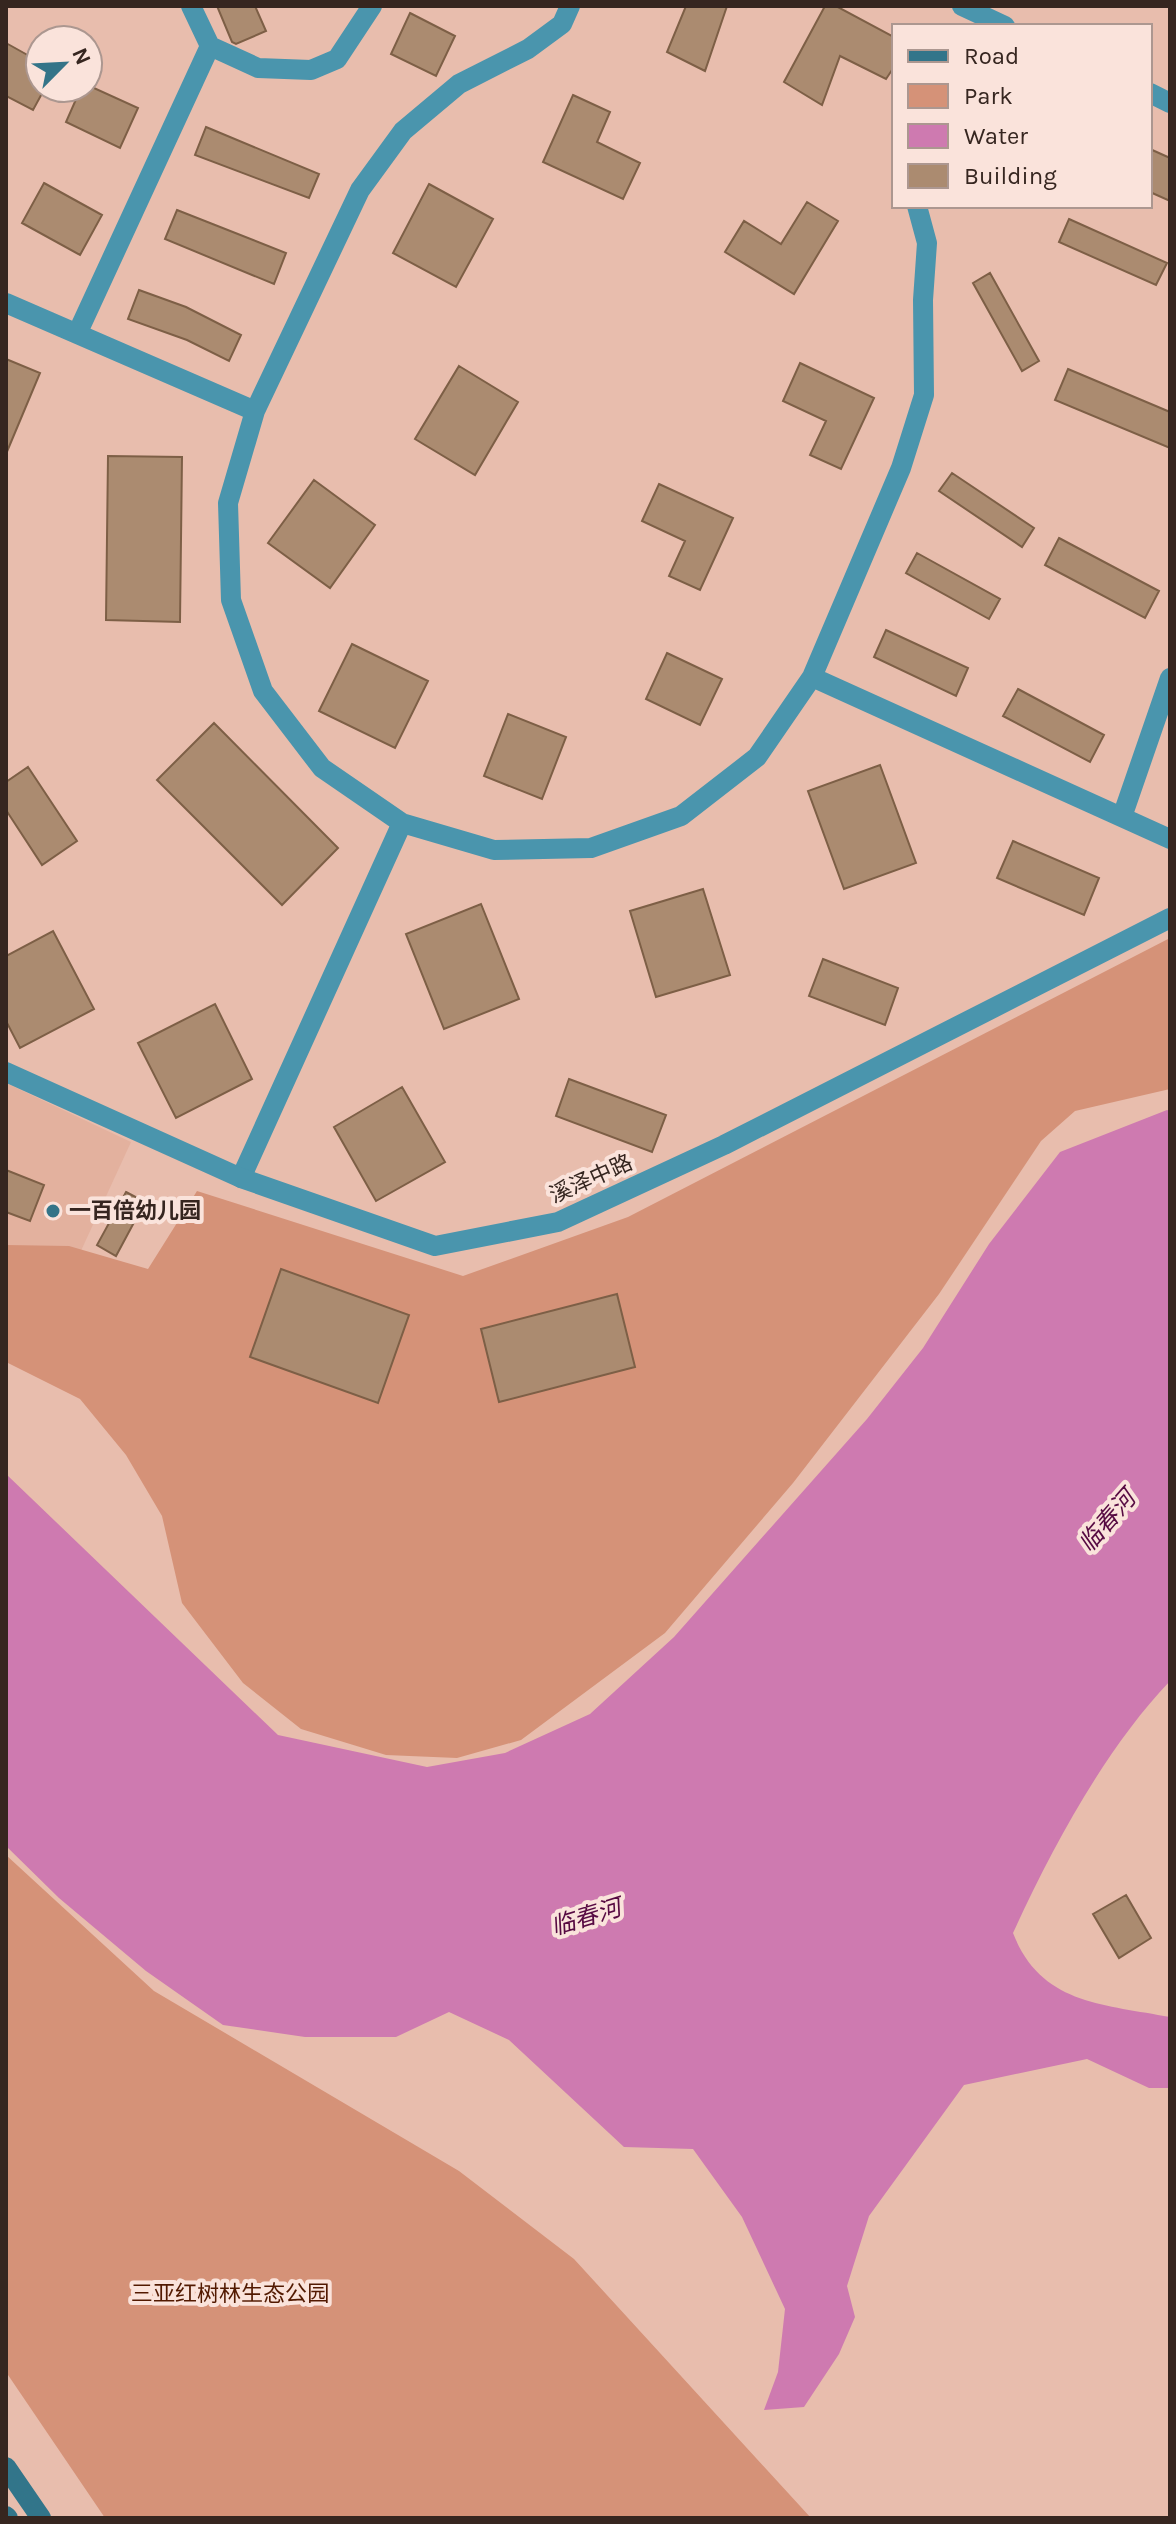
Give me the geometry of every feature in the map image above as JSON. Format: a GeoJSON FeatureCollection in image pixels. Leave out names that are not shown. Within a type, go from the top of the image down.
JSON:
{"type":"FeatureCollection","features":[{"type":"Feature","properties":{"kind":"main road"},"geometry":{"type":"LineString","coordinates":[[6,2467],[41,2518]]}},
{"type":"Feature","properties":{"kind":"street"},"geometry":{"type":"LineString","coordinates":[[191,6],[210,46],[258,68],[311,70],[337,59],[372,6]]}},
{"type":"Feature","properties":{"kind":"street"},"geometry":{"type":"LineString","coordinates":[[570,6],[562,24],[528,49],[459,84],[403,131],[360,190],[255,411],[228,503],[231,600],[263,691],[322,768],[402,823],[494,850],[591,848],[681,816],[757,757],[812,677],[901,468],[924,395],[923,300],[927,243],[918,208]]}},
{"type":"Feature","properties":{"kind":"street"},"geometry":{"type":"LineString","coordinates":[[973,16],[999,24]]}},
{"type":"Feature","properties":{"kind":"street"},"geometry":{"type":"LineString","coordinates":[[77,334],[210,46]]}},
{"type":"Feature","properties":{"kind":"street"},"geometry":{"type":"LineString","coordinates":[[1152,94],[1170,103]]}},
{"type":"Feature","properties":{"kind":"street"},"geometry":{"type":"LineString","coordinates":[[6,303],[255,411]]}},
{"type":"Feature","properties":{"kind":"street"},"geometry":{"type":"LineString","coordinates":[[812,677],[1170,839]]}},
{"type":"Feature","properties":{"kind":"street"},"geometry":{"type":"LineString","coordinates":[[1122,817],[1170,678]]}},
{"type":"Feature","properties":{"kind":"street"},"geometry":{"type":"LineString","coordinates":[[241,1178],[402,823]]}},
{"type":"Feature","properties":{"kind":"street","name":"溪泽中路"},"geometry":{"type":"LineString","coordinates":[[6,1072],[241,1178],[435,1246],[558,1222],[724,1145],[1170,918]]}},
{"type":"Feature","properties":{"kind":"shaded area","name":"一百倍幼儿园"},"geometry":{"type":"Polygon","coordinates":[[[6,1083],[131,1142],[57,1303],[6,1279],[6,1083]]]}},
{"type":"Feature","properties":{"kind":"green space"},"geometry":{"type":"Polygon","coordinates":[[[1170,938],[1170,1089],[1075,1111],[1041,1141],[939,1294],[793,1483],[665,1633],[521,1740],[457,1758],[386,1755],[301,1729],[243,1683],[182,1603],[162,1516],[126,1455],[80,1399],[6,1362],[6,1245],[69,1246],[148,1269],[197,1191],[463,1276],[628,1217],[1170,938]]]}},
{"type":"Feature","properties":{"kind":"green space","name":"三亚红树林生态公园"},"geometry":{"type":"Polygon","coordinates":[[[6,1855],[154,1991],[459,2171],[574,2259],[811,2518],[105,2518],[6,2372],[6,1855]]]}},
{"type":"Feature","properties":{"kind":"water","name":"临春河"},"geometry":{"type":"Polygon","coordinates":[[[1170,1111],[1170,1681],[1102,1768],[1045,1867],[1013,1933],[1025,1957],[1040,1975],[1058,1988],[1099,2004],[1170,2017],[1170,2088],[1149,2088],[1087,2059],[964,2085],[869,2216],[847,2286],[855,2317],[839,2354],[804,2407],[764,2410],[778,2372],[785,2309],[742,2217],[693,2149],[624,2147],[509,2040],[449,2012],[396,2037],[305,2037],[223,2025],[146,1971],[59,1898],[6,1846],[6,1474],[278,1735],[427,1767],[505,1753],[590,1714],[674,1637],[867,1419],[923,1348],[989,1244],[1060,1152],[1170,1111]]]}},
{"type":"Feature","properties":{"kind":"building"},"geometry":{"type":"Polygon","coordinates":[[[217,6],[255,6],[266,31],[236,44],[232,42],[217,6]]]}},
{"type":"Feature","properties":{"kind":"building"},"geometry":{"type":"Polygon","coordinates":[[[686,6],[727,6],[705,71],[667,52],[686,6]]]}},
{"type":"Feature","properties":{"kind":"building"},"geometry":{"type":"Polygon","coordinates":[[[825,6],[836,6],[892,36],[892,70],[886,79],[840,56],[822,105],[784,82],[825,6]]]}},
{"type":"Feature","properties":{"kind":"building"},"geometry":{"type":"Polygon","coordinates":[[[410,13],[455,36],[436,76],[391,54],[410,13]]]}},
{"type":"Feature","properties":{"kind":"building"},"geometry":{"type":"Polygon","coordinates":[[[6,43],[24,53],[24,104],[36,104],[33,110],[6,96],[6,43]]]}},
{"type":"Feature","properties":{"kind":"building"},"geometry":{"type":"Polygon","coordinates":[[[104,93],[138,108],[120,148],[66,122],[74,104],[104,104],[104,93]]]}},
{"type":"Feature","properties":{"kind":"building"},"geometry":{"type":"Polygon","coordinates":[[[573,95],[610,112],[597,142],[640,163],[623,199],[543,162],[573,95]]]}},
{"type":"Feature","properties":{"kind":"building"},"geometry":{"type":"Polygon","coordinates":[[[206,127],[319,174],[309,198],[195,155],[206,127]]]}},
{"type":"Feature","properties":{"kind":"building"},"geometry":{"type":"Polygon","coordinates":[[[1152,150],[1170,158],[1170,201],[1152,193],[1152,150]]]}},
{"type":"Feature","properties":{"kind":"building"},"geometry":{"type":"Polygon","coordinates":[[[44,183],[102,215],[80,255],[22,223],[44,183]]]}},
{"type":"Feature","properties":{"kind":"building"},"geometry":{"type":"Polygon","coordinates":[[[429,184],[493,219],[456,287],[393,253],[429,184]]]}},
{"type":"Feature","properties":{"kind":"building"},"geometry":{"type":"Polygon","coordinates":[[[807,202],[838,221],[794,294],[725,252],[744,221],[781,244],[807,202]]]}},
{"type":"Feature","properties":{"kind":"building"},"geometry":{"type":"Polygon","coordinates":[[[177,210],[286,253],[274,284],[165,239],[177,210]]]}},
{"type":"Feature","properties":{"kind":"building"},"geometry":{"type":"Polygon","coordinates":[[[1069,219],[1167,263],[1156,285],[1059,242],[1069,219]]]}},
{"type":"Feature","properties":{"kind":"building"},"geometry":{"type":"Polygon","coordinates":[[[990,273],[1039,361],[1022,371],[973,283],[990,273]]]}},
{"type":"Feature","properties":{"kind":"building"},"geometry":{"type":"Polygon","coordinates":[[[139,290],[186,307],[241,335],[229,361],[187,340],[128,319],[139,290]]]}},
{"type":"Feature","properties":{"kind":"building"},"geometry":{"type":"Polygon","coordinates":[[[6,359],[40,373],[6,454],[6,359]]]}},
{"type":"Feature","properties":{"kind":"building"},"geometry":{"type":"Polygon","coordinates":[[[800,363],[874,398],[841,469],[810,455],[826,421],[783,401],[800,363]]]}},
{"type":"Feature","properties":{"kind":"building"},"geometry":{"type":"Polygon","coordinates":[[[459,366],[518,402],[475,475],[415,439],[459,366]]]}},
{"type":"Feature","properties":{"kind":"building"},"geometry":{"type":"Polygon","coordinates":[[[1068,369],[1170,412],[1170,448],[1055,400],[1068,369]]]}},
{"type":"Feature","properties":{"kind":"building"},"geometry":{"type":"Polygon","coordinates":[[[108,456],[182,457],[180,622],[106,620],[108,456]]]}},
{"type":"Feature","properties":{"kind":"building"},"geometry":{"type":"Polygon","coordinates":[[[952,473],[1034,528],[1022,547],[939,491],[952,473]]]}},
{"type":"Feature","properties":{"kind":"building"},"geometry":{"type":"Polygon","coordinates":[[[314,480],[375,525],[330,588],[268,543],[314,480]]]}},
{"type":"Feature","properties":{"kind":"building"},"geometry":{"type":"Polygon","coordinates":[[[659,484],[733,518],[700,590],[669,576],[685,541],[642,521],[659,484]]]}},
{"type":"Feature","properties":{"kind":"building"},"geometry":{"type":"Polygon","coordinates":[[[1059,538],[1159,591],[1145,618],[1045,565],[1059,538]]]}},
{"type":"Feature","properties":{"kind":"building"},"geometry":{"type":"Polygon","coordinates":[[[917,553],[1000,599],[989,619],[906,573],[917,553]]]}},
{"type":"Feature","properties":{"kind":"building"},"geometry":{"type":"Polygon","coordinates":[[[886,630],[968,668],[956,696],[874,657],[886,630]]]}},
{"type":"Feature","properties":{"kind":"building"},"geometry":{"type":"Polygon","coordinates":[[[352,644],[428,681],[395,748],[319,711],[352,644]]]}},
{"type":"Feature","properties":{"kind":"building"},"geometry":{"type":"Polygon","coordinates":[[[667,653],[722,679],[700,725],[646,699],[667,653]]]}},
{"type":"Feature","properties":{"kind":"building"},"geometry":{"type":"Polygon","coordinates":[[[1018,689],[1104,735],[1090,762],[1003,716],[1018,689]]]}},
{"type":"Feature","properties":{"kind":"building"},"geometry":{"type":"Polygon","coordinates":[[[508,714],[566,737],[542,799],[484,776],[508,714]]]}},
{"type":"Feature","properties":{"kind":"building"},"geometry":{"type":"Polygon","coordinates":[[[214,723],[338,848],[282,905],[157,780],[214,723]]]}},
{"type":"Feature","properties":{"kind":"building"},"geometry":{"type":"Polygon","coordinates":[[[880,765],[916,863],[844,889],[808,791],[880,765]]]}},
{"type":"Feature","properties":{"kind":"building"},"geometry":{"type":"Polygon","coordinates":[[[28,767],[77,841],[42,865],[6,810],[6,782],[28,767]]]}},
{"type":"Feature","properties":{"kind":"building"},"geometry":{"type":"Polygon","coordinates":[[[1013,841],[1099,878],[1084,915],[997,878],[1013,841]]]}},
{"type":"Feature","properties":{"kind":"building"},"geometry":{"type":"Polygon","coordinates":[[[703,889],[730,975],[656,997],[630,911],[703,889]]]}},
{"type":"Feature","properties":{"kind":"building"},"geometry":{"type":"Polygon","coordinates":[[[481,904],[519,999],[444,1029],[406,934],[481,904]]]}},
{"type":"Feature","properties":{"kind":"building"},"geometry":{"type":"Polygon","coordinates":[[[53,931],[94,1009],[20,1048],[6,1021],[6,956],[53,931]]]}},
{"type":"Feature","properties":{"kind":"building"},"geometry":{"type":"Polygon","coordinates":[[[823,959],[898,988],[885,1025],[809,996],[823,959]]]}},
{"type":"Feature","properties":{"kind":"building"},"geometry":{"type":"Polygon","coordinates":[[[215,1004],[252,1079],[176,1118],[138,1043],[215,1004]]]}},
{"type":"Feature","properties":{"kind":"building"},"geometry":{"type":"Polygon","coordinates":[[[569,1079],[666,1115],[652,1152],[556,1116],[569,1079]]]}},
{"type":"Feature","properties":{"kind":"building"},"geometry":{"type":"Polygon","coordinates":[[[402,1087],[445,1162],[376,1201],[334,1127],[402,1087]]]}},
{"type":"Feature","properties":{"kind":"building"},"geometry":{"type":"Polygon","coordinates":[[[6,1170],[44,1185],[30,1221],[6,1212],[6,1170]]]}},
{"type":"Feature","properties":{"kind":"building"},"geometry":{"type":"Polygon","coordinates":[[[126,1192],[145,1202],[116,1256],[97,1245],[126,1192]]]}},
{"type":"Feature","properties":{"kind":"building"},"geometry":{"type":"Polygon","coordinates":[[[281,1269],[409,1315],[378,1403],[250,1357],[281,1269]]]}},
{"type":"Feature","properties":{"kind":"building"},"geometry":{"type":"Polygon","coordinates":[[[617,1294],[635,1367],[499,1402],[481,1329],[617,1294]]]}},
{"type":"Feature","properties":{"kind":"building"},"geometry":{"type":"Polygon","coordinates":[[[1126,1895],[1151,1938],[1119,1958],[1093,1914],[1126,1895]]]}},
{"type":"Feature","properties":{"kind":"place","name":"一百倍幼儿园"},"geometry":{"type":"Point","coordinates":[53,1211]}}]}
